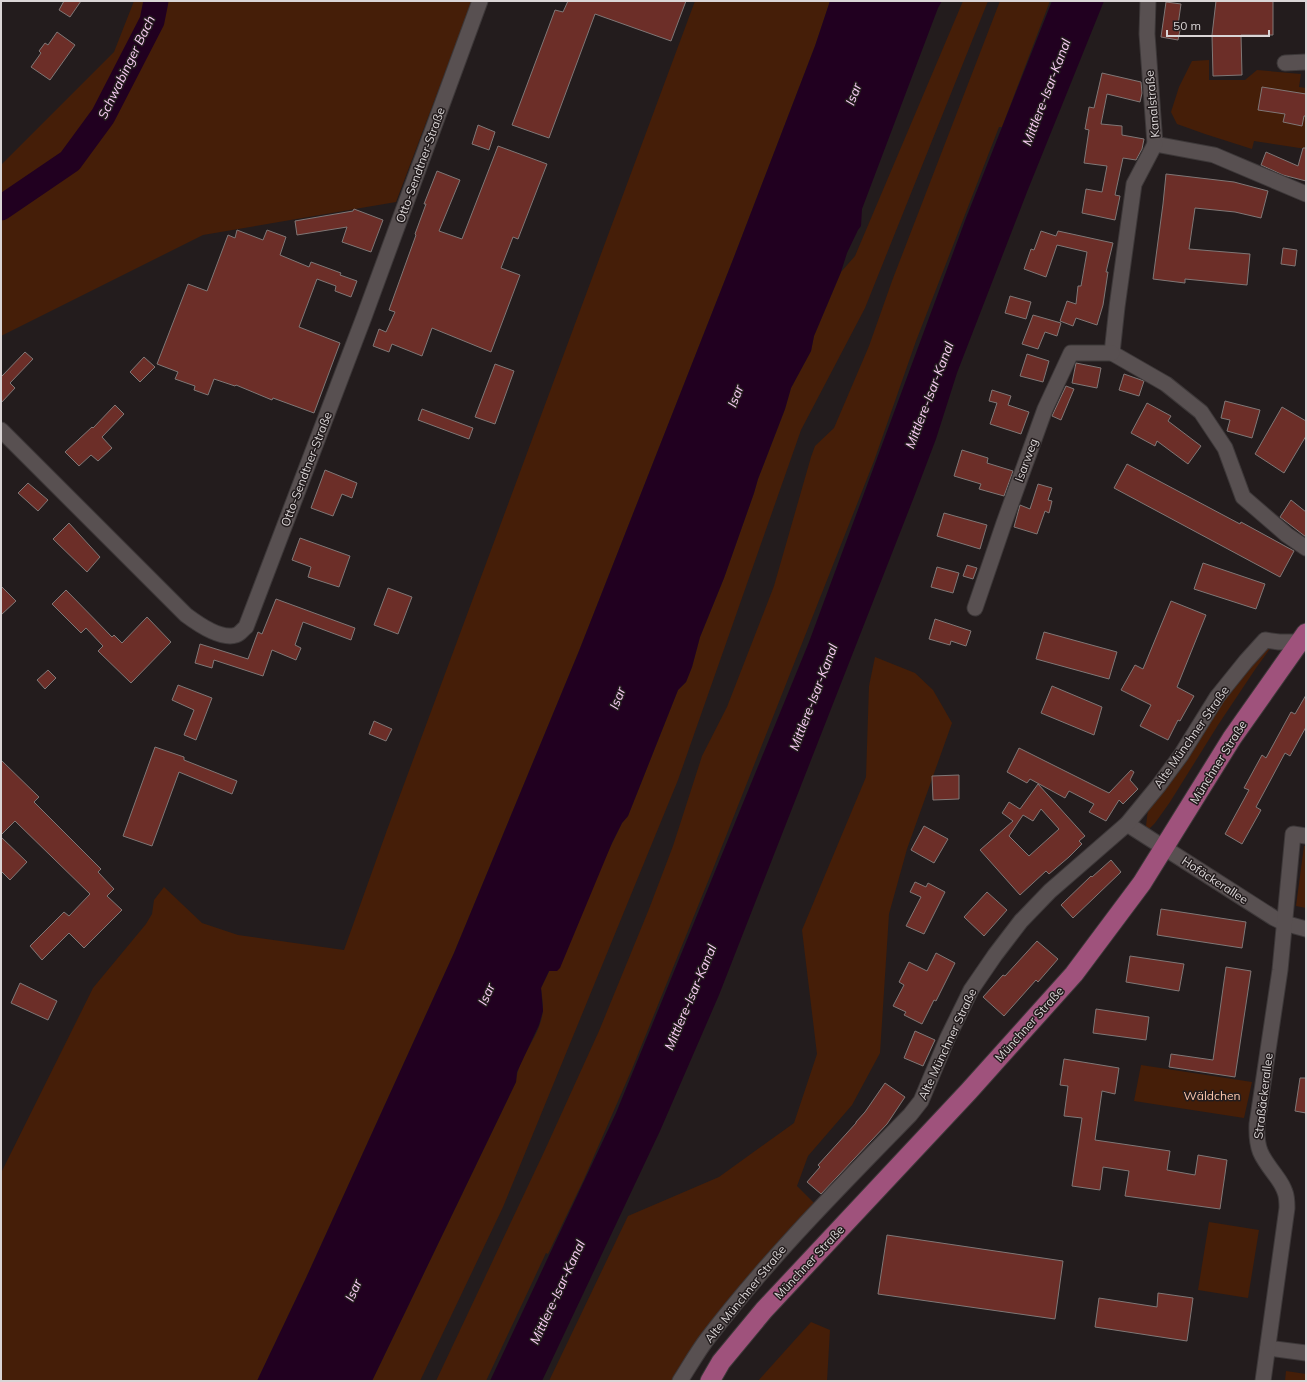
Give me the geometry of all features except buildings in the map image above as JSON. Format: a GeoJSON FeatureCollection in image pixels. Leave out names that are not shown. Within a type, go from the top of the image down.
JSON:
{"type":"FeatureCollection","features":[{"type":"Feature","properties":{"kind":"main road","name":"Münchner Straße"},"geometry":{"type":"LineString","coordinates":[[710,1381],[721,1362],[764,1310],[970,1091],[1074,974],[1142,883],[1232,738],[1303,638]]}},
{"type":"Feature","properties":{"kind":"street","name":"Otto-Sendtner-Straße"},"geometry":{"type":"LineString","coordinates":[[1,430],[186,615],[201,626],[222,635],[237,635],[246,627],[364,317],[480,1]]}},
{"type":"Feature","properties":{"kind":"street","name":"Kanalstraße"},"geometry":{"type":"LineString","coordinates":[[1148,1],[1147,34],[1155,144],[1214,155],[1306,194]]}},
{"type":"Feature","properties":{"kind":"street"},"geometry":{"type":"LineString","coordinates":[[1284,63],[1306,62]]}},
{"type":"Feature","properties":{"kind":"street"},"geometry":{"type":"LineString","coordinates":[[1112,353],[1134,184],[1155,144]]}},
{"type":"Feature","properties":{"kind":"street","name":"Isarweg"},"geometry":{"type":"LineString","coordinates":[[975,608],[1045,409],[1071,353],[1112,353],[1166,384],[1201,412],[1224,448],[1243,497],[1287,535],[1306,548]]}},
{"type":"Feature","properties":{"kind":"street","name":"Alte Münchner Straße"},"geometry":{"type":"LineString","coordinates":[[680,1381],[707,1339],[757,1276],[805,1223],[910,1115],[921,1101],[948,1037],[972,990],[995,955],[1021,921],[1050,891],[1127,824],[1181,755],[1217,697],[1265,640],[1279,642],[1303,638]]}},
{"type":"Feature","properties":{"kind":"street","name":"Hofäckerallee"},"geometry":{"type":"LineString","coordinates":[[1127,824],[1274,918],[1284,923],[1306,929]]}},
{"type":"Feature","properties":{"kind":"street","name":"Straßäckerallee"},"geometry":{"type":"LineString","coordinates":[[1263,1381],[1287,1208],[1285,1192],[1279,1180],[1262,1157],[1258,1148],[1257,1138],[1280,970],[1293,834],[1306,836]]}},
{"type":"Feature","properties":{"kind":"street"},"geometry":{"type":"LineString","coordinates":[[1268,1348],[1306,1353]]}},
{"type":"Feature","properties":{"kind":"green space"},"geometry":{"type":"Polygon","coordinates":[[[134,1],[472,1],[396,202],[203,235],[1,336],[1,165],[114,52],[134,1]]]}},
{"type":"Feature","properties":{"kind":"green space"},"geometry":{"type":"Polygon","coordinates":[[[695,1],[830,1],[815,46],[734,257],[579,651],[454,953],[306,1278],[257,1381],[1,1381],[1,1173],[93,988],[146,924],[152,914],[154,900],[164,887],[202,923],[238,935],[344,950],[387,830],[695,1]]]}},
{"type":"Feature","properties":{"kind":"green space"},"geometry":{"type":"Polygon","coordinates":[[[963,1],[988,1],[865,308],[801,430],[678,780],[503,1207],[420,1381],[372,1381],[516,1082],[521,1063],[538,1029],[541,1019],[543,1002],[541,988],[622,823],[628,816],[678,690],[686,682],[692,667],[700,637],[724,578],[758,479],[785,409],[791,388],[811,351],[814,336],[841,272],[855,256],[963,1]]]}},
{"type":"Feature","properties":{"kind":"green space"},"geometry":{"type":"Polygon","coordinates":[[[1000,1],[1050,1],[1002,127],[999,127],[916,341],[874,461],[713,869],[632,1069],[584,1179],[548,1254],[546,1253],[486,1381],[436,1381],[544,1152],[599,1031],[649,909],[673,846],[702,756],[727,707],[774,586],[815,446],[834,428],[869,346],[892,281],[1000,1]]]}},
{"type":"Feature","properties":{"kind":"green space"},"geometry":{"type":"Polygon","coordinates":[[[1209,60],[1209,80],[1245,80],[1257,70],[1301,74],[1299,87],[1306,88],[1306,149],[1254,141],[1252,149],[1177,124],[1171,112],[1179,87],[1192,61],[1209,60]]]}},
{"type":"Feature","properties":{"kind":"green space"},"geometry":{"type":"Polygon","coordinates":[[[1271,645],[1272,646],[1218,725],[1170,802],[1149,829],[1146,826],[1148,809],[1205,724],[1236,683],[1271,645]]]}},
{"type":"Feature","properties":{"kind":"green space"},"geometry":{"type":"Polygon","coordinates":[[[875,657],[915,673],[933,690],[952,723],[907,849],[889,914],[880,1053],[852,1105],[808,1156],[797,1186],[815,1204],[680,1381],[549,1381],[628,1216],[719,1177],[794,1123],[817,1054],[802,930],[866,777],[869,686],[875,657]]]}},
{"type":"Feature","properties":{"kind":"green space"},"geometry":{"type":"Polygon","coordinates":[[[1304,846],[1306,846],[1306,908],[1296,906],[1304,846]]]}},
{"type":"Feature","properties":{"kind":"green space","name":"Wäldchen"},"geometry":{"type":"Polygon","coordinates":[[[1141,1065],[1252,1082],[1244,1118],[1134,1101],[1141,1065]]]}},
{"type":"Feature","properties":{"kind":"green space"},"geometry":{"type":"Polygon","coordinates":[[[1209,1222],[1259,1230],[1248,1298],[1198,1290],[1209,1222]]]}},
{"type":"Feature","properties":{"kind":"green space"},"geometry":{"type":"Polygon","coordinates":[[[811,1322],[830,1330],[827,1381],[758,1381],[811,1322]]]}},
{"type":"Feature","properties":{"kind":"green space"},"geometry":{"type":"Polygon","coordinates":[[[1286,1371],[1306,1374],[1306,1381],[1285,1381],[1286,1371]]]}},
{"type":"Feature","properties":{"kind":"water","name":"Isar"},"geometry":{"type":"Polygon","coordinates":[[[830,1],[942,1],[938,8],[862,209],[861,226],[847,253],[841,272],[814,336],[811,351],[791,388],[785,409],[758,479],[724,578],[700,637],[692,667],[686,682],[678,690],[628,816],[622,823],[612,843],[560,968],[557,971],[549,971],[541,988],[543,1011],[539,1025],[517,1072],[516,1082],[372,1381],[257,1381],[306,1278],[454,953],[579,651],[734,257],[815,46],[830,1]]]}},
{"type":"Feature","properties":{"kind":"water","name":"Mittlere-Isar-Kanal"},"geometry":{"type":"Polygon","coordinates":[[[1052,1],[1104,1],[1027,192],[957,373],[936,439],[914,497],[719,995],[660,1131],[542,1381],[490,1381],[616,1113],[809,642],[966,218],[1052,1]]]}},
{"type":"Feature","properties":{"kind":"waterway","name":"Schwabinger Bach"},"geometry":{"type":"LineString","coordinates":[[1,208],[70,161],[103,116],[152,21],[156,1]]}}]}
